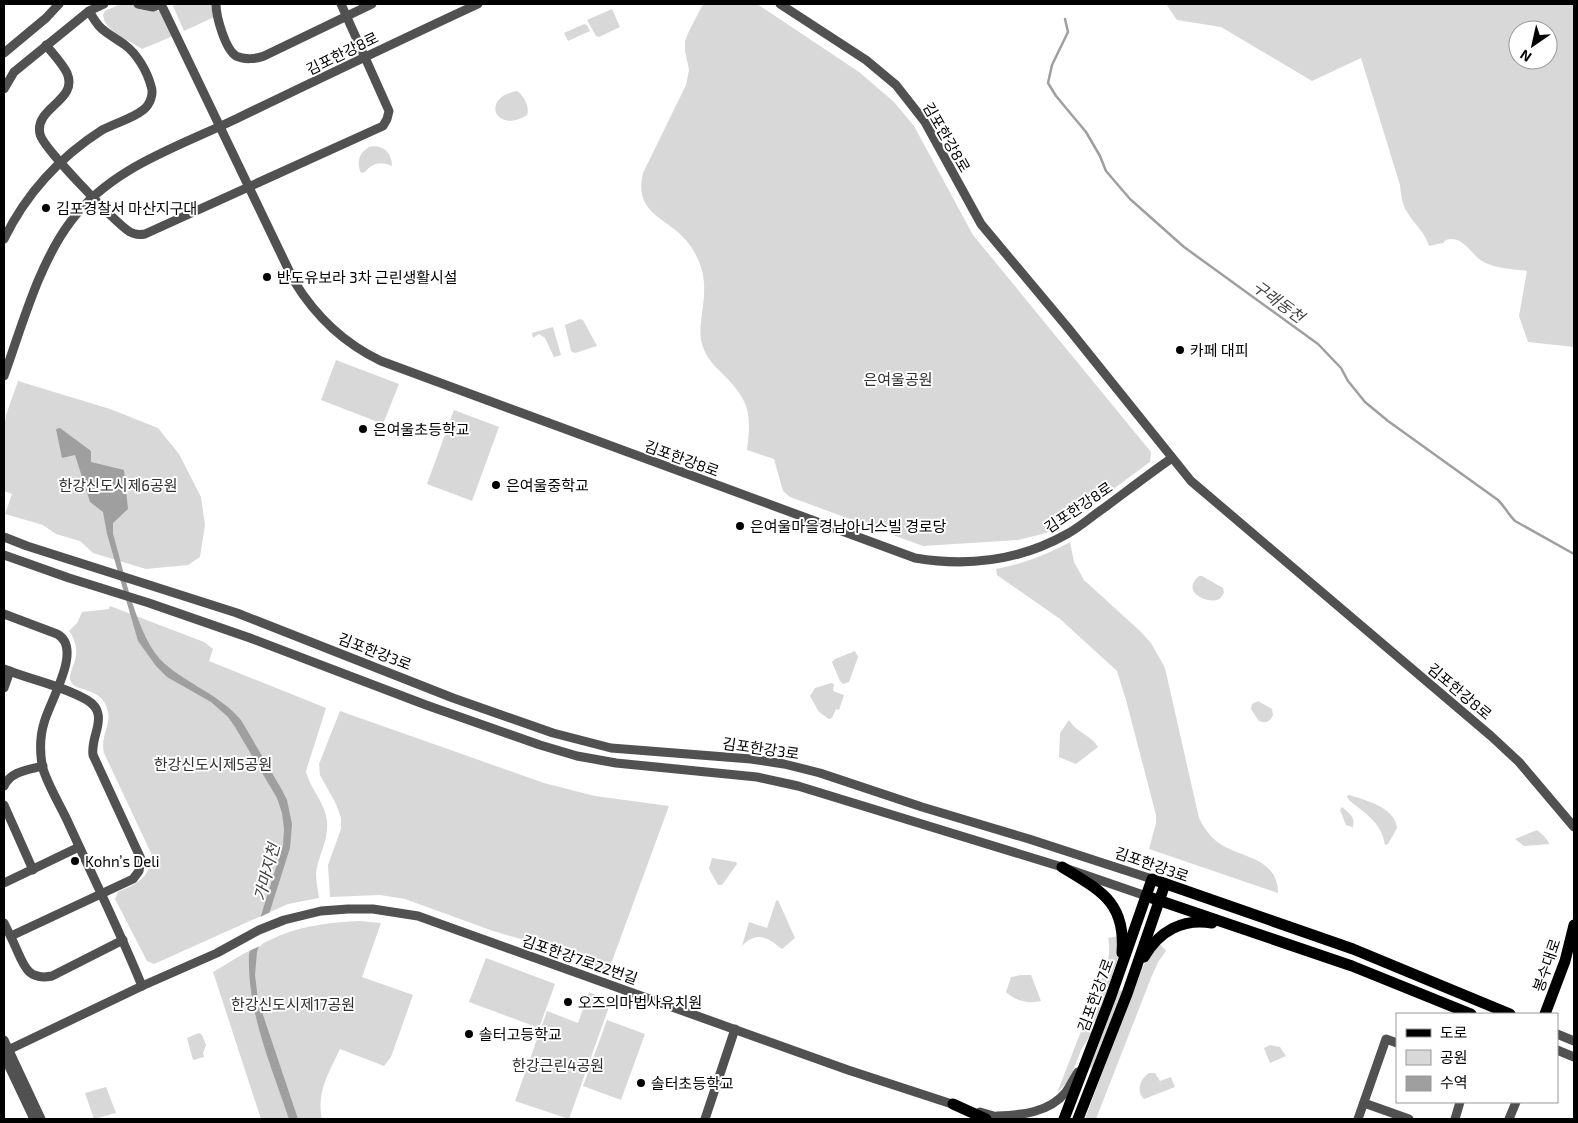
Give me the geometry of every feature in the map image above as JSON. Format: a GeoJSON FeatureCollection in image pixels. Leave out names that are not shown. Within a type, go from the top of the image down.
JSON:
{"type":"FeatureCollection","features":[{"type":"Feature","properties":{"kind":"main road"},"geometry":{"type":"LineString","coordinates":[[1062,867],[1104,894],[1120,919],[1122,952],[1112,996]]}},
{"type":"Feature","properties":{"kind":"main road","name":"김포한강3로"},"geometry":{"type":"LineString","coordinates":[[1152,879],[1353,949],[1508,1013]]}},
{"type":"Feature","properties":{"kind":"main road","name":"김포한강7로"},"geometry":{"type":"LineString","coordinates":[[1078,1119],[1127,994],[1152,898],[1152,879]]}},
{"type":"Feature","properties":{"kind":"main road","name":"김포한강7로"},"geometry":{"type":"LineString","coordinates":[[1064,1119],[1152,898],[1165,884]]}},
{"type":"Feature","properties":{"kind":"main road","name":"김포한강3로"},"geometry":{"type":"LineString","coordinates":[[1152,898],[1352,966],[1469,1013]]}},
{"type":"Feature","properties":{"kind":"main road"},"geometry":{"type":"LineString","coordinates":[[1127,994],[1147,951],[1158,938],[1172,928],[1186,922],[1202,921],[1247,929]]}},
{"type":"Feature","properties":{"kind":"main road","name":"봉수대로"},"geometry":{"type":"LineString","coordinates":[[1545,1013],[1565,961],[1574,925]]}},
{"type":"Feature","properties":{"kind":"main road"},"geometry":{"type":"LineString","coordinates":[[953,1104],[990,1118]]}},
{"type":"Feature","properties":{"kind":"street"},"geometry":{"type":"LineString","coordinates":[[4,53],[46,18],[59,4]]}},
{"type":"Feature","properties":{"kind":"street"},"geometry":{"type":"LineString","coordinates":[[4,89],[14,72],[89,11],[104,4]]}},
{"type":"Feature","properties":{"kind":"street"},"geometry":{"type":"LineString","coordinates":[[138,4],[153,7],[161,4],[219,128]]}},
{"type":"Feature","properties":{"kind":"street"},"geometry":{"type":"LineString","coordinates":[[216,4],[220,28],[231,51],[236,56],[250,59],[264,56],[372,4]]}},
{"type":"Feature","properties":{"kind":"street"},"geometry":{"type":"LineString","coordinates":[[46,45],[64,67],[68,79],[66,93],[40,122],[39,127],[42,141],[60,163],[93,196],[131,232],[138,235],[145,234],[383,126],[389,111],[341,4]]}},
{"type":"Feature","properties":{"kind":"street","name":"김포한강8로"},"geometry":{"type":"LineString","coordinates":[[4,376],[48,259],[71,220],[93,196],[131,169],[155,156],[219,128],[365,56],[478,4]]}},
{"type":"Feature","properties":{"kind":"street","name":"김포한강8로"},"geometry":{"type":"LineString","coordinates":[[780,4],[866,60],[896,85],[925,122],[981,224],[1068,328],[1191,481],[1491,736],[1519,762],[1574,827]]}},
{"type":"Feature","properties":{"kind":"street"},"geometry":{"type":"LineString","coordinates":[[4,239],[18,212],[32,192],[60,163],[96,134],[143,110],[152,94],[152,87],[132,51],[99,26],[89,11]]}},
{"type":"Feature","properties":{"kind":"street","name":"김포한강8로"},"geometry":{"type":"LineString","coordinates":[[219,128],[294,281],[304,297],[325,323],[364,353],[434,382],[915,558],[937,562],[976,562],[1032,550],[1068,534],[1172,458]]}},
{"type":"Feature","properties":{"kind":"street","name":"김포한강3로"},"geometry":{"type":"LineString","coordinates":[[4,537],[26,546],[237,613],[453,698],[554,733],[611,748],[751,759],[784,764],[820,773],[1152,879]]}},
{"type":"Feature","properties":{"kind":"street","name":"김포한강3로"},"geometry":{"type":"LineString","coordinates":[[7,557],[250,638],[488,728],[576,756],[616,763],[757,777],[788,783],[843,798],[897,817],[1062,867],[1152,898]]}},
{"type":"Feature","properties":{"kind":"street"},"geometry":{"type":"LineString","coordinates":[[4,614],[63,637],[68,651],[68,658],[44,723],[41,741],[43,766],[123,940],[142,986],[5,1052]]}},
{"type":"Feature","properties":{"kind":"street"},"geometry":{"type":"LineString","coordinates":[[4,688],[7,670],[58,687],[88,700],[94,705],[98,713],[99,723],[93,741],[93,755],[141,859],[140,871],[133,880],[11,936]]}},
{"type":"Feature","properties":{"kind":"street"},"geometry":{"type":"LineString","coordinates":[[4,786],[7,779],[15,773],[43,766]]}},
{"type":"Feature","properties":{"kind":"street"},"geometry":{"type":"LineString","coordinates":[[4,805],[33,870]]}},
{"type":"Feature","properties":{"kind":"street"},"geometry":{"type":"LineString","coordinates":[[4,883],[79,847]]}},
{"type":"Feature","properties":{"kind":"street","name":"김포한강7로22번길"},"geometry":{"type":"LineString","coordinates":[[142,986],[217,953],[259,930],[284,920],[321,911],[348,908],[373,909],[418,916],[848,1070],[953,1104]]}},
{"type":"Feature","properties":{"kind":"street"},"geometry":{"type":"LineString","coordinates":[[4,923],[25,968],[33,975],[45,978],[123,940]]}},
{"type":"Feature","properties":{"kind":"street"},"geometry":{"type":"LineString","coordinates":[[705,1119],[735,1029]]}},
{"type":"Feature","properties":{"kind":"street"},"geometry":{"type":"LineString","coordinates":[[1558,1034],[1574,1041]]}},
{"type":"Feature","properties":{"kind":"street"},"geometry":{"type":"LineString","coordinates":[[1358,1119],[1386,1039],[1396,1043]]}},
{"type":"Feature","properties":{"kind":"street"},"geometry":{"type":"LineString","coordinates":[[4,1040],[5,1052],[34,1119]]}},
{"type":"Feature","properties":{"kind":"street"},"geometry":{"type":"LineString","coordinates":[[990,1118],[1036,1111],[1057,1102],[1066,1092],[1092,1048]]}},
{"type":"Feature","properties":{"kind":"street"},"geometry":{"type":"LineString","coordinates":[[1558,1050],[1574,1057]]}},
{"type":"Feature","properties":{"kind":"street"},"geometry":{"type":"LineString","coordinates":[[5,1052],[41,1119]]}},
{"type":"Feature","properties":{"kind":"street"},"geometry":{"type":"LineString","coordinates":[[1364,1103],[1409,1119]]}},
{"type":"Feature","properties":{"kind":"street"},"geometry":{"type":"LineString","coordinates":[[1455,1119],[1460,1103]]}},
{"type":"Feature","properties":{"kind":"street"},"geometry":{"type":"LineString","coordinates":[[1509,1119],[1516,1103]]}},
{"type":"Feature","properties":{"kind":"street"},"geometry":{"type":"LineString","coordinates":[[990,1118],[1004,1119]]}},
{"type":"Feature","properties":{"kind":"green space"},"geometry":{"type":"Polygon","coordinates":[[[120,4],[136,4],[141,8],[151,11],[162,11],[173,36],[142,49],[124,39],[108,26],[103,15],[105,11],[120,4]]]}},
{"type":"Feature","properties":{"kind":"green space"},"geometry":{"type":"Polygon","coordinates":[[[175,4],[214,4],[214,17],[184,31],[173,6],[175,4]]]}},
{"type":"Feature","properties":{"kind":"green space","name":"은여울공원"},"geometry":{"type":"Polygon","coordinates":[[[703,4],[757,4],[859,72],[894,102],[914,126],[973,235],[1151,452],[1150,462],[1112,490],[1098,497],[1067,521],[1046,533],[1018,540],[923,546],[790,497],[783,491],[774,459],[747,450],[749,425],[743,399],[712,363],[703,348],[700,332],[704,285],[699,261],[681,235],[655,215],[648,207],[643,198],[641,187],[643,173],[686,85],[689,70],[685,41],[703,4]]]}},
{"type":"Feature","properties":{"kind":"green space"},"geometry":{"type":"Polygon","coordinates":[[[1166,4],[1574,4],[1574,347],[1528,342],[1519,316],[1527,271],[1488,264],[1463,244],[1453,239],[1429,246],[1425,236],[1404,206],[1400,185],[1361,58],[1312,81],[1221,27],[1177,20],[1166,4]]]}},
{"type":"Feature","properties":{"kind":"green space"},"geometry":{"type":"Polygon","coordinates":[[[612,9],[620,27],[599,37],[596,36],[587,20],[612,9]]]}},
{"type":"Feature","properties":{"kind":"green space"},"geometry":{"type":"Polygon","coordinates":[[[584,24],[587,25],[590,31],[568,41],[564,33],[584,24]]]}},
{"type":"Feature","properties":{"kind":"green space"},"geometry":{"type":"Polygon","coordinates":[[[517,91],[526,102],[527,115],[516,120],[507,121],[500,118],[496,113],[495,107],[498,100],[505,95],[517,91]]]}},
{"type":"Feature","properties":{"kind":"green space"},"geometry":{"type":"Polygon","coordinates":[[[374,146],[385,150],[392,161],[392,166],[377,164],[361,173],[359,158],[369,147],[374,146]]]}},
{"type":"Feature","properties":{"kind":"green space"},"geometry":{"type":"Polygon","coordinates":[[[580,319],[583,320],[597,346],[575,353],[571,351],[565,325],[580,319]]]}},
{"type":"Feature","properties":{"kind":"green space"},"geometry":{"type":"Polygon","coordinates":[[[553,327],[561,355],[554,357],[545,338],[539,334],[533,338],[532,333],[553,327]]]}},
{"type":"Feature","properties":{"kind":"green space"},"geometry":{"type":"Polygon","coordinates":[[[336,360],[399,384],[383,424],[321,400],[336,360]]]}},
{"type":"Feature","properties":{"kind":"green space","name":"한강신도시제6공원"},"geometry":{"type":"Polygon","coordinates":[[[18,381],[110,409],[158,428],[179,454],[201,497],[205,525],[200,557],[188,565],[146,569],[93,553],[80,541],[56,534],[43,525],[5,514],[12,494],[4,491],[4,432],[6,415],[18,381]]]}},
{"type":"Feature","properties":{"kind":"green space"},"geometry":{"type":"Polygon","coordinates":[[[454,410],[499,427],[472,501],[427,484],[454,410]]]}},
{"type":"Feature","properties":{"kind":"green space"},"geometry":{"type":"Polygon","coordinates":[[[1070,542],[1074,562],[1084,580],[1140,631],[1151,643],[1165,668],[1199,818],[1202,824],[1212,838],[1234,851],[1255,859],[1271,871],[1276,881],[1278,893],[1149,849],[1156,823],[1156,815],[1117,671],[1060,619],[997,575],[996,569],[1034,558],[1070,542]]]}},
{"type":"Feature","properties":{"kind":"green space"},"geometry":{"type":"Polygon","coordinates":[[[1199,576],[1223,588],[1224,593],[1220,599],[1204,599],[1194,592],[1194,582],[1199,576]]]}},
{"type":"Feature","properties":{"kind":"green space","name":"한강신도시제5공원"},"geometry":{"type":"Polygon","coordinates":[[[110,606],[204,642],[213,649],[209,661],[326,708],[306,771],[326,814],[327,821],[325,843],[316,874],[319,898],[288,904],[154,964],[147,961],[115,899],[118,892],[132,886],[146,874],[149,868],[151,853],[104,753],[103,742],[109,717],[105,704],[96,694],[74,685],[70,678],[76,648],[69,631],[77,623],[82,612],[109,609],[110,606]]]}},
{"type":"Feature","properties":{"kind":"green space"},"geometry":{"type":"Polygon","coordinates":[[[855,651],[858,657],[849,682],[843,684],[832,662],[855,651]]]}},
{"type":"Feature","properties":{"kind":"green space"},"geometry":{"type":"Polygon","coordinates":[[[831,683],[834,684],[833,691],[844,695],[839,710],[836,709],[832,718],[829,719],[819,712],[810,696],[815,688],[831,683]]]}},
{"type":"Feature","properties":{"kind":"green space"},"geometry":{"type":"Polygon","coordinates":[[[1258,701],[1272,709],[1273,715],[1267,722],[1259,721],[1251,709],[1252,704],[1258,701]]]}},
{"type":"Feature","properties":{"kind":"green space"},"geometry":{"type":"Polygon","coordinates":[[[340,711],[544,783],[595,796],[669,806],[608,972],[567,952],[493,931],[405,899],[380,895],[330,897],[328,865],[341,829],[341,818],[336,804],[320,775],[319,764],[340,711]]]}},
{"type":"Feature","properties":{"kind":"green space"},"geometry":{"type":"Polygon","coordinates":[[[1069,720],[1098,747],[1076,764],[1059,757],[1060,733],[1069,720]]]}},
{"type":"Feature","properties":{"kind":"green space"},"geometry":{"type":"Polygon","coordinates":[[[1348,795],[1378,806],[1391,815],[1397,828],[1388,844],[1385,845],[1377,825],[1350,801],[1347,797],[1348,795]]]}},
{"type":"Feature","properties":{"kind":"green space"},"geometry":{"type":"Polygon","coordinates":[[[1342,807],[1353,819],[1352,829],[1352,827],[1346,825],[1340,810],[1342,807]]]}},
{"type":"Feature","properties":{"kind":"green space"},"geometry":{"type":"Polygon","coordinates":[[[1537,830],[1550,844],[1524,846],[1515,839],[1537,830]]]}},
{"type":"Feature","properties":{"kind":"green space"},"geometry":{"type":"Polygon","coordinates":[[[712,858],[736,862],[737,864],[722,885],[718,885],[710,871],[712,858]]]}},
{"type":"Feature","properties":{"kind":"green space"},"geometry":{"type":"Polygon","coordinates":[[[778,900],[795,938],[782,949],[762,937],[753,938],[742,946],[749,922],[767,928],[778,900]]]}},
{"type":"Feature","properties":{"kind":"green space","name":"한강신도시제17공원"},"geometry":{"type":"Polygon","coordinates":[[[360,921],[381,923],[362,977],[413,995],[391,1057],[384,1066],[340,1049],[322,1091],[322,1119],[261,1119],[213,972],[246,952],[281,935],[320,925],[360,921]]]}},
{"type":"Feature","properties":{"kind":"green space"},"geometry":{"type":"Polygon","coordinates":[[[1118,936],[1119,954],[1116,965],[1091,1034],[1081,1050],[1070,1079],[1057,1093],[1106,966],[1109,952],[1108,938],[1118,936]]]}},
{"type":"Feature","properties":{"kind":"green space"},"geometry":{"type":"Polygon","coordinates":[[[1159,943],[1166,951],[1158,962],[1151,978],[1096,1119],[1085,1119],[1141,969],[1159,943]]]}},
{"type":"Feature","properties":{"kind":"green space"},"geometry":{"type":"Polygon","coordinates":[[[486,958],[555,984],[539,1028],[469,1002],[486,958]]]}},
{"type":"Feature","properties":{"kind":"green space"},"geometry":{"type":"Polygon","coordinates":[[[1031,975],[1041,1001],[1022,1001],[1006,992],[1011,977],[1031,975]]]}},
{"type":"Feature","properties":{"kind":"green space"},"geometry":{"type":"Polygon","coordinates":[[[1119,990],[1123,991],[1092,1069],[1090,1067],[1119,990]]]}},
{"type":"Feature","properties":{"kind":"green space","name":"한강근린4공원"},"geometry":{"type":"Polygon","coordinates":[[[589,992],[611,1001],[569,1119],[515,1101],[547,1011],[578,1023],[589,992]]]}},
{"type":"Feature","properties":{"kind":"green space"},"geometry":{"type":"Polygon","coordinates":[[[607,1020],[645,1034],[621,1100],[583,1086],[607,1020]]]}},
{"type":"Feature","properties":{"kind":"green space"},"geometry":{"type":"Polygon","coordinates":[[[199,1033],[202,1035],[206,1045],[203,1053],[204,1057],[193,1060],[187,1038],[199,1033]]]}},
{"type":"Feature","properties":{"kind":"green space"},"geometry":{"type":"Polygon","coordinates":[[[1270,1045],[1280,1047],[1286,1056],[1270,1063],[1264,1048],[1270,1045]]]}},
{"type":"Feature","properties":{"kind":"green space"},"geometry":{"type":"Polygon","coordinates":[[[1149,1073],[1155,1073],[1160,1081],[1171,1077],[1175,1087],[1144,1099],[1140,1092],[1140,1085],[1143,1078],[1149,1073]]]}},
{"type":"Feature","properties":{"kind":"green space"},"geometry":{"type":"Polygon","coordinates":[[[106,1087],[116,1113],[94,1119],[85,1093],[106,1087]]]}},
{"type":"Feature","properties":{"kind":"water"},"geometry":{"type":"Polygon","coordinates":[[[60,428],[91,451],[91,462],[124,470],[128,509],[113,523],[113,534],[139,622],[155,653],[174,671],[233,711],[241,720],[287,800],[292,824],[290,848],[257,952],[255,975],[258,1000],[298,1119],[289,1119],[268,1058],[256,1017],[249,976],[249,954],[283,845],[282,813],[277,798],[228,717],[211,702],[167,677],[156,666],[138,641],[107,534],[103,512],[90,502],[75,455],[62,458],[56,429],[60,428]]]}},
{"type":"Feature","properties":{"kind":"pier"},"geometry":{"type":"Polygon","coordinates":[[[273,911],[262,945],[247,952],[258,918],[273,911]]]}},
{"type":"Feature","properties":{"kind":"waterway","name":"구래동천"},"geometry":{"type":"LineString","coordinates":[[1065,19],[1068,32],[1052,65],[1048,83],[1056,96],[1086,132],[1100,156],[1106,171],[1130,199],[1184,247],[1318,344],[1341,368],[1348,381],[1365,402],[1388,421],[1498,500],[1515,521],[1574,554]]}},
{"type":"Feature","properties":{"kind":"place","name":"김포경찰서 마산지구대"},"geometry":{"type":"Point","coordinates":[46,208]}},
{"type":"Feature","properties":{"kind":"place","name":"반도유보라 3차 근린생활시설"},"geometry":{"type":"Point","coordinates":[267,277]}},
{"type":"Feature","properties":{"kind":"place","name":"카페 대피"},"geometry":{"type":"Point","coordinates":[1180,350]}},
{"type":"Feature","properties":{"kind":"place","name":"은여울초등학교"},"geometry":{"type":"Point","coordinates":[363,429]}},
{"type":"Feature","properties":{"kind":"place","name":"은여울중학교"},"geometry":{"type":"Point","coordinates":[496,485]}},
{"type":"Feature","properties":{"kind":"place","name":"은여울마을경남아너스빌 경로당"},"geometry":{"type":"Point","coordinates":[740,526]}},
{"type":"Feature","properties":{"kind":"place","name":"Kohn’s Deli"},"geometry":{"type":"Point","coordinates":[75,861]}},
{"type":"Feature","properties":{"kind":"place","name":"오즈의마법사유치원"},"geometry":{"type":"Point","coordinates":[568,1002]}},
{"type":"Feature","properties":{"kind":"place","name":"솔터고등학교"},"geometry":{"type":"Point","coordinates":[469,1034]}},
{"type":"Feature","properties":{"kind":"place","name":"솔터초등학교"},"geometry":{"type":"Point","coordinates":[641,1083]}},
{"type":"Feature","properties":{"kind":"water label","name":"가마지천"},"geometry":{"type":"Point","coordinates":[266,872]}}]}
